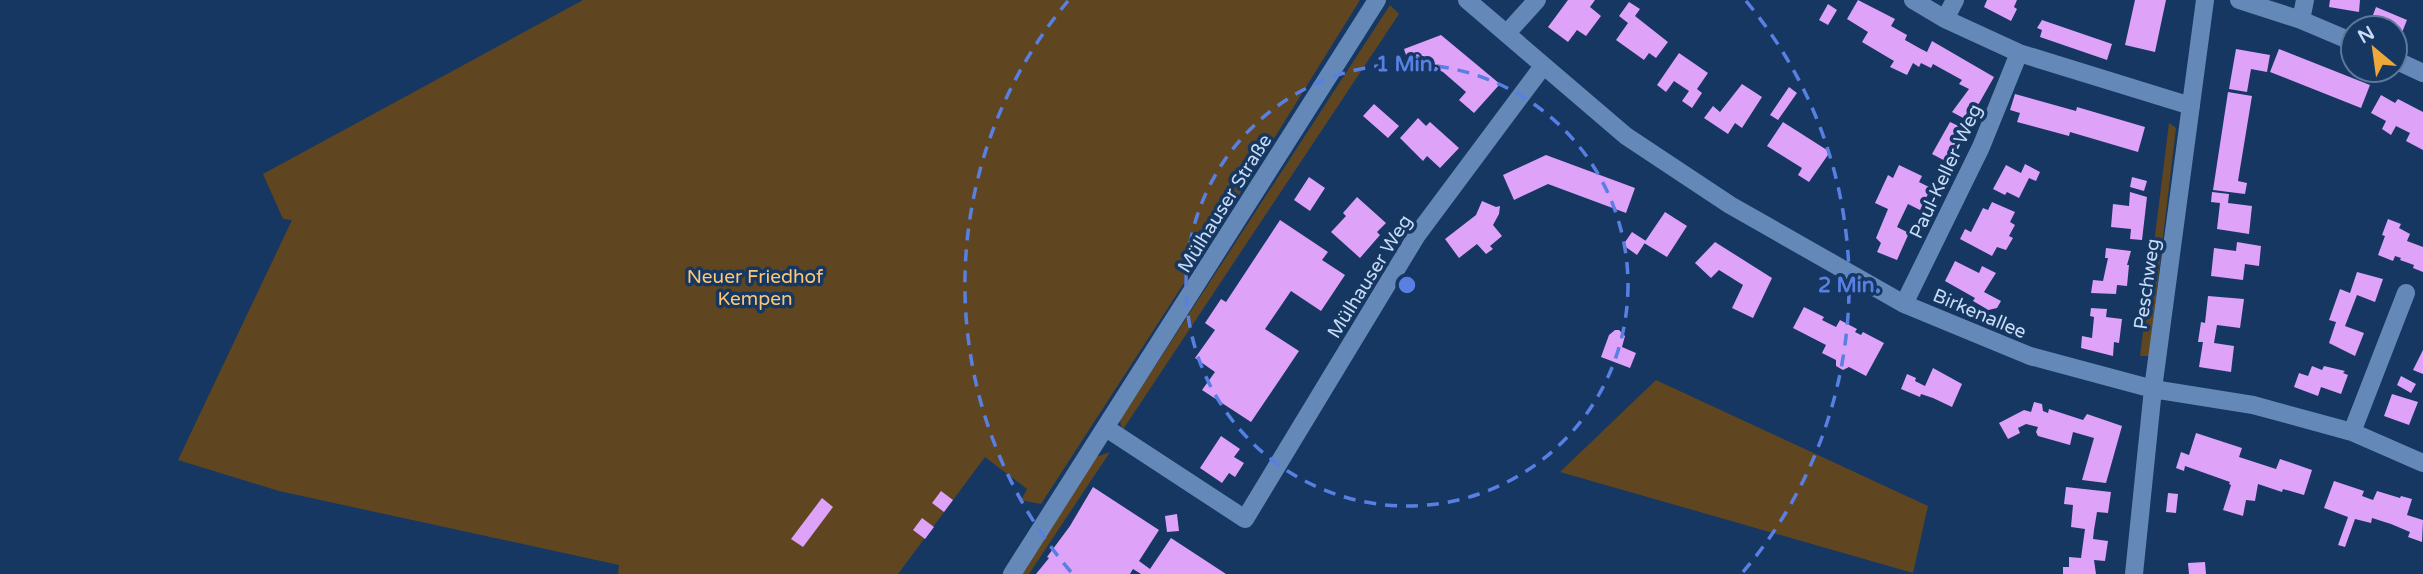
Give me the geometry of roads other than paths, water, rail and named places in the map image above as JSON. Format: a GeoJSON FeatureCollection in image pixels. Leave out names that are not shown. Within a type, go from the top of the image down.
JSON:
{"type":"FeatureCollection","features":[{"type":"Feature","properties":{"kind":"street","name":"Mülhauser Straße"},"geometry":{"type":"LineString","coordinates":[[1012,574],[1377,0]]}},
{"type":"Feature","properties":{"kind":"street","name":"Birkenallee"},"geometry":{"type":"LineString","coordinates":[[1467,0],[1626,136],[1719,198],[1904,304],[2031,356],[2153,388],[2252,405],[2352,432],[2423,463]]}},
{"type":"Feature","properties":{"kind":"street"},"geometry":{"type":"LineString","coordinates":[[1507,33],[1537,0]]}},
{"type":"Feature","properties":{"kind":"street"},"geometry":{"type":"LineString","coordinates":[[1913,0],[1945,19],[2019,53],[2191,106]]}},
{"type":"Feature","properties":{"kind":"street"},"geometry":{"type":"LineString","coordinates":[[1945,19],[1955,0]]}},
{"type":"Feature","properties":{"kind":"street","name":"Peschweg"},"geometry":{"type":"LineString","coordinates":[[2134,574],[2153,388],[2204,0]]}},
{"type":"Feature","properties":{"kind":"street"},"geometry":{"type":"LineString","coordinates":[[2239,0],[2301,20],[2339,36]]}},
{"type":"Feature","properties":{"kind":"street"},"geometry":{"type":"LineString","coordinates":[[2301,20],[2305,0]]}},
{"type":"Feature","properties":{"kind":"street","name":"Paul-Keller-Weg"},"geometry":{"type":"LineString","coordinates":[[1904,304],[1981,147],[2019,53]]}},
{"type":"Feature","properties":{"kind":"street","name":"Mülhauser Weg"},"geometry":{"type":"LineString","coordinates":[[1106,428],[1245,519],[1417,235],[1543,65]]}},
{"type":"Feature","properties":{"kind":"street"},"geometry":{"type":"LineString","coordinates":[[2352,432],[2406,293]]}},
{"type":"Feature","properties":{"kind":"park label","name":"Neuer Friedhof Kempen"},"geometry":{"type":"Point","coordinates":[755,287]}}]}
